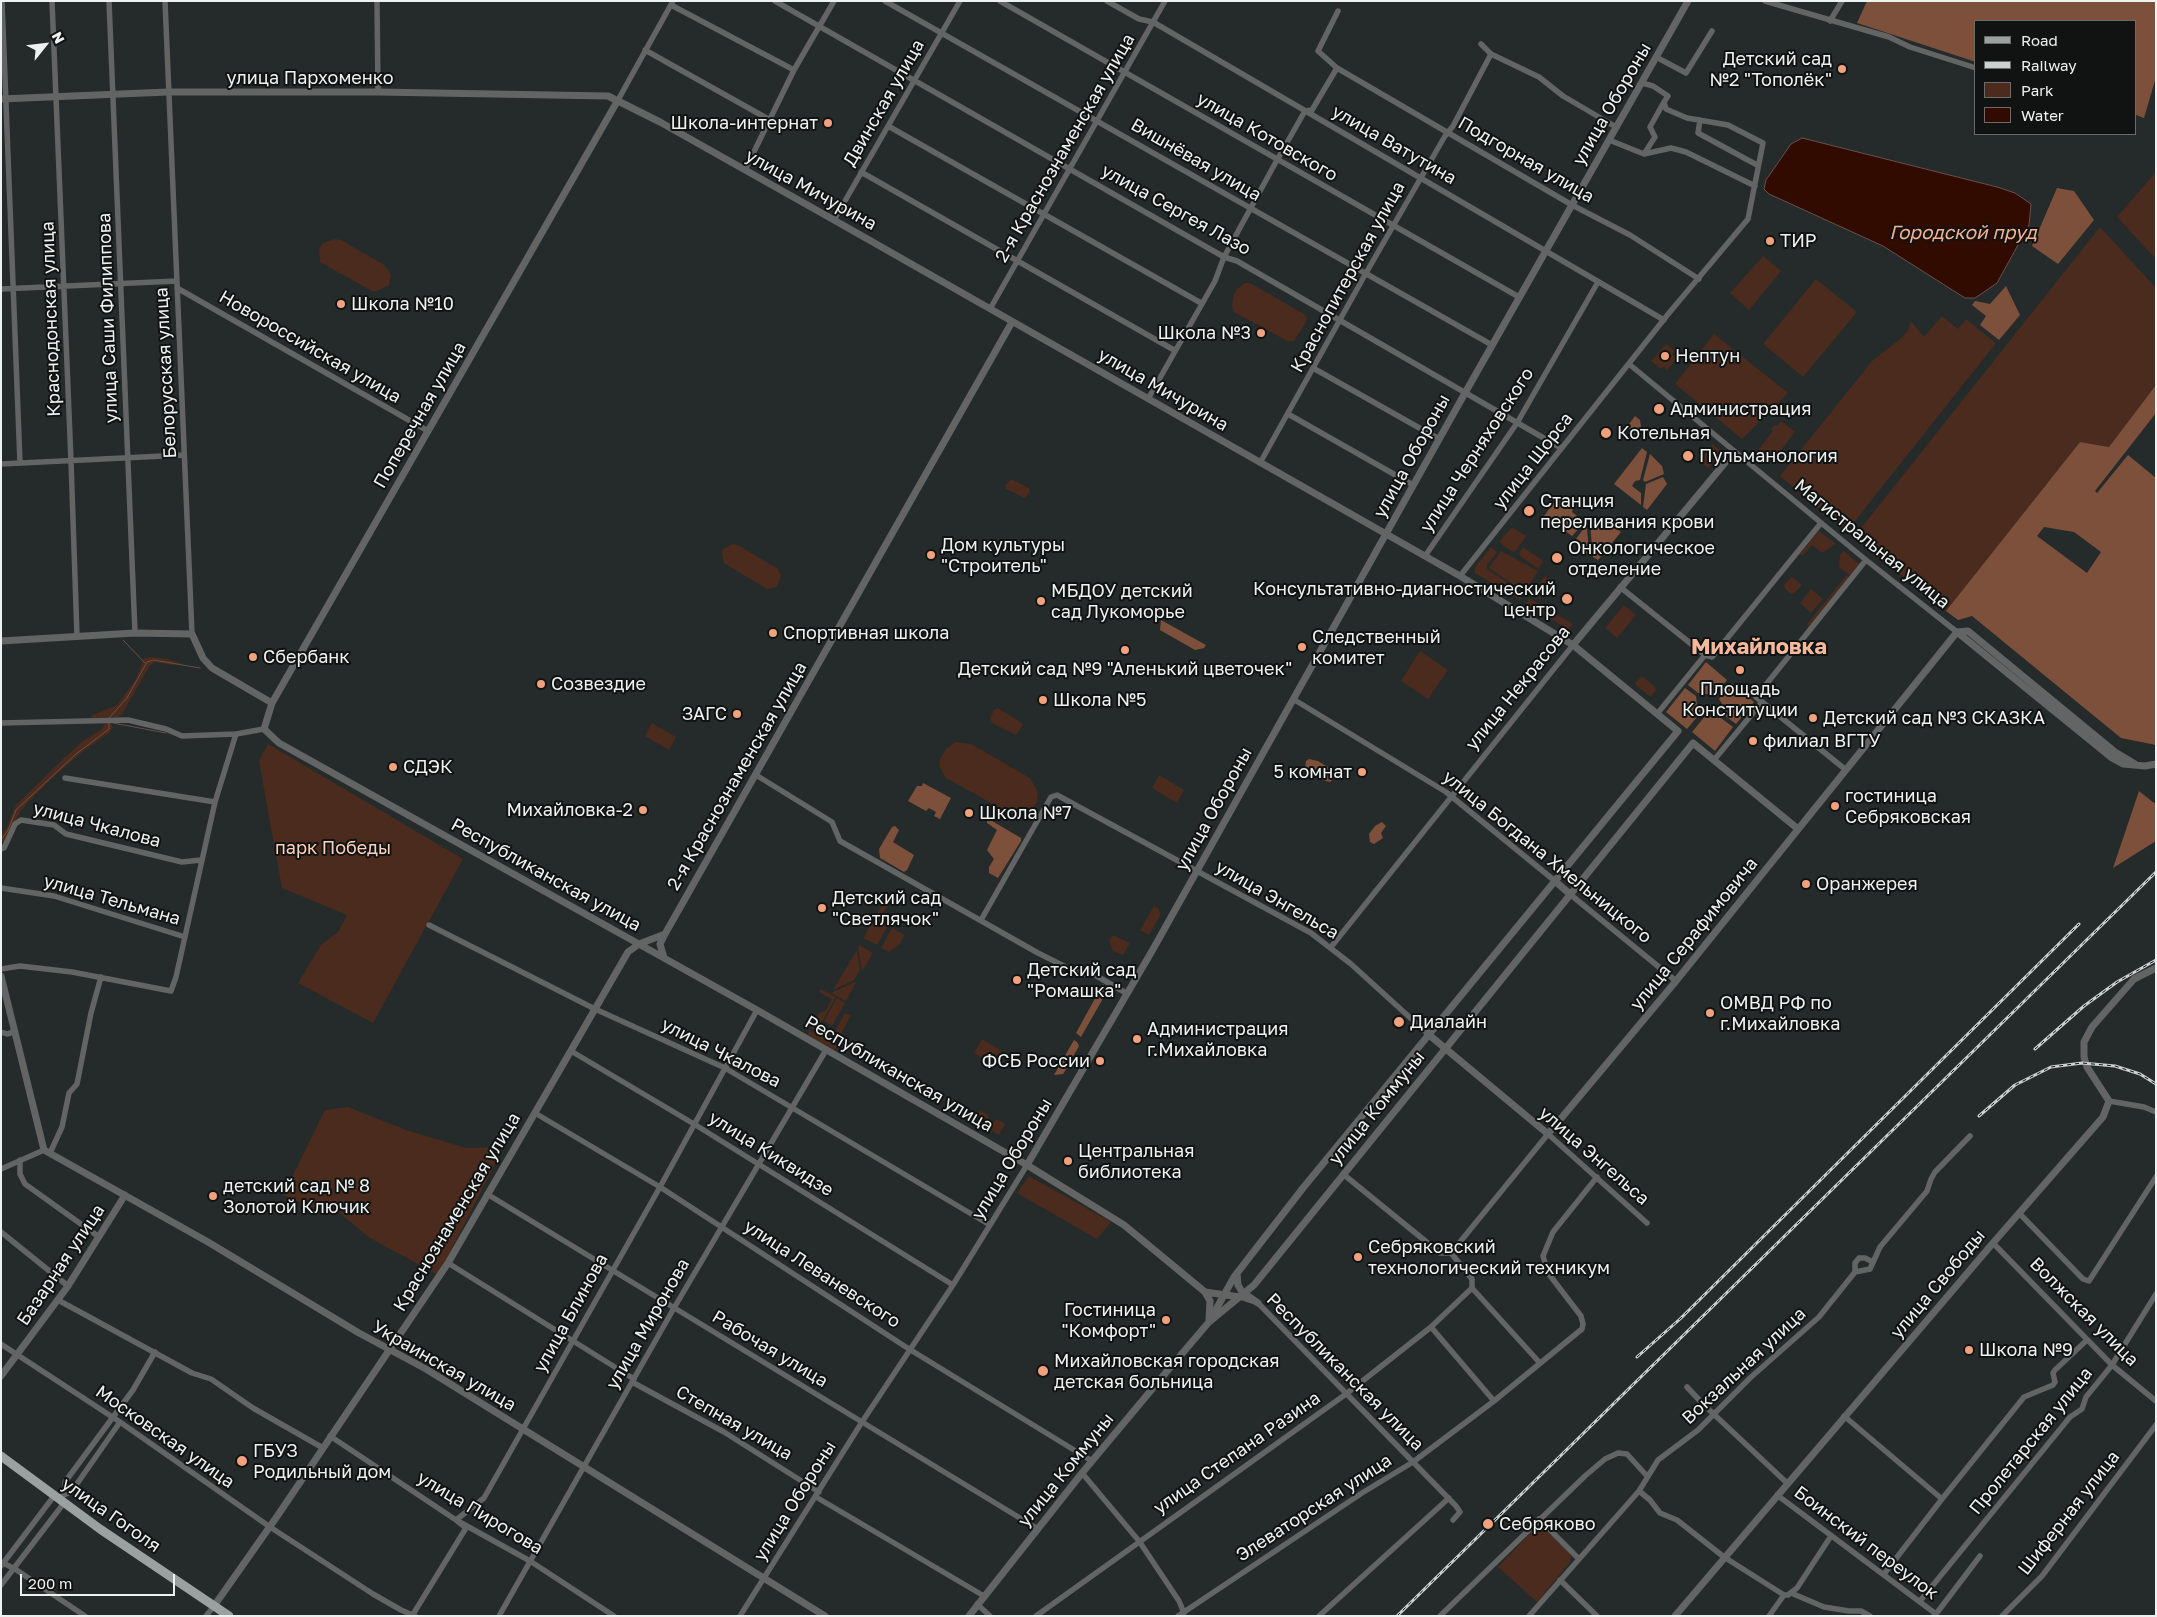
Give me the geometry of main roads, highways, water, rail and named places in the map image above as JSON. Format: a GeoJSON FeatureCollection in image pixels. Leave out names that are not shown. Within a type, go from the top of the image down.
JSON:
{"type":"FeatureCollection","features":[{"type":"Feature","properties":{"kind":"main road","name":"улица Гоголя"},"geometry":{"type":"LineString","coordinates":[[1,1456],[229,1616]]}},
{"type":"Feature","properties":{"kind":"water","name":"Городской пруд"},"geometry":{"type":"Polygon","coordinates":[[[1802,138],[2015,193],[2031,204],[2029,225],[1997,283],[1975,298],[1965,298],[1883,246],[1769,194],[1764,189],[1766,180],[1791,144],[1802,138]]]}},
{"type":"Feature","properties":{"kind":"waterway"},"geometry":{"type":"LineString","coordinates":[[123,640],[145,663]]}},
{"type":"Feature","properties":{"kind":"waterway"},"geometry":{"type":"LineString","coordinates":[[109,718],[127,698],[147,662],[154,660],[200,668]]}},
{"type":"Feature","properties":{"kind":"waterway"},"geometry":{"type":"LineString","coordinates":[[1,840],[8,830],[16,810],[76,754],[109,729],[109,723]]}},
{"type":"Feature","properties":{"kind":"waterway"},"geometry":{"type":"LineString","coordinates":[[113,723],[166,733]]}},
{"type":"Feature","properties":{"kind":"railway"},"geometry":{"type":"LineString","coordinates":[[1397,1616],[2156,872]]}},
{"type":"Feature","properties":{"kind":"railway"},"geometry":{"type":"LineString","coordinates":[[1637,1357],[1680,1319],[2079,924]]}},
{"type":"Feature","properties":{"kind":"railway"},"geometry":{"type":"LineString","coordinates":[[2035,1049],[2084,1006],[2117,982],[2156,960]]}},
{"type":"Feature","properties":{"kind":"railway"},"geometry":{"type":"LineString","coordinates":[[1979,1116],[2015,1085],[2051,1067],[2082,1063],[2115,1066],[2140,1074],[2156,1084]]}},
{"type":"Feature","properties":{"kind":"place","name":"Детский сад №2 \"Тополёк\""},"geometry":{"type":"Point","coordinates":[1842,69]}},
{"type":"Feature","properties":{"kind":"place","name":"Школа-интернат"},"geometry":{"type":"Point","coordinates":[828,123]}},
{"type":"Feature","properties":{"kind":"place","name":"ТИР"},"geometry":{"type":"Point","coordinates":[1770,241]}},
{"type":"Feature","properties":{"kind":"place","name":"Школа №10"},"geometry":{"type":"Point","coordinates":[341,304]}},
{"type":"Feature","properties":{"kind":"place","name":"Школа №3"},"geometry":{"type":"Point","coordinates":[1261,333]}},
{"type":"Feature","properties":{"kind":"place","name":"Нептун"},"geometry":{"type":"Point","coordinates":[1665,356]}},
{"type":"Feature","properties":{"kind":"place","name":"Администрация"},"geometry":{"type":"Point","coordinates":[1659,409]}},
{"type":"Feature","properties":{"kind":"place","name":"Котельная"},"geometry":{"type":"Point","coordinates":[1606,433]}},
{"type":"Feature","properties":{"kind":"place","name":"Пульманология"},"geometry":{"type":"Point","coordinates":[1688,456]}},
{"type":"Feature","properties":{"kind":"place","name":"Станция переливания крови"},"geometry":{"type":"Point","coordinates":[1529,511]}},
{"type":"Feature","properties":{"kind":"place","name":"Дом культуры \"Строитель\""},"geometry":{"type":"Point","coordinates":[931,555]}},
{"type":"Feature","properties":{"kind":"place","name":"Онкологическое отделение"},"geometry":{"type":"Point","coordinates":[1557,558]}},
{"type":"Feature","properties":{"kind":"place","name":"Консультативно-диагностический центр"},"geometry":{"type":"Point","coordinates":[1567,599]}},
{"type":"Feature","properties":{"kind":"place","name":"МБДОУ детский сад Лукоморье"},"geometry":{"type":"Point","coordinates":[1041,601]}},
{"type":"Feature","properties":{"kind":"place","name":"Спортивная школа"},"geometry":{"type":"Point","coordinates":[773,633]}},
{"type":"Feature","properties":{"kind":"place","name":"Следственный комитет"},"geometry":{"type":"Point","coordinates":[1302,647]}},
{"type":"Feature","properties":{"kind":"place","name":"Детский сад №9 \"Аленький цветочек\""},"geometry":{"type":"Point","coordinates":[1125,650]}},
{"type":"Feature","properties":{"kind":"place","name":"Сбербанк"},"geometry":{"type":"Point","coordinates":[253,657]}},
{"type":"Feature","properties":{"kind":"place","name":"Площадь Конституции"},"geometry":{"type":"Point","coordinates":[1740,670]}},
{"type":"Feature","properties":{"kind":"place","name":"Созвездие"},"geometry":{"type":"Point","coordinates":[541,684]}},
{"type":"Feature","properties":{"kind":"place","name":"Школа №5"},"geometry":{"type":"Point","coordinates":[1043,700]}},
{"type":"Feature","properties":{"kind":"place","name":"ЗАГС"},"geometry":{"type":"Point","coordinates":[737,714]}},
{"type":"Feature","properties":{"kind":"place","name":"Детский сад №3 СКАЗКА"},"geometry":{"type":"Point","coordinates":[1813,718]}},
{"type":"Feature","properties":{"kind":"place","name":"филиал ВГТУ"},"geometry":{"type":"Point","coordinates":[1753,741]}},
{"type":"Feature","properties":{"kind":"place","name":"СДЭК"},"geometry":{"type":"Point","coordinates":[393,767]}},
{"type":"Feature","properties":{"kind":"place","name":"5 комнат"},"geometry":{"type":"Point","coordinates":[1362,772]}},
{"type":"Feature","properties":{"kind":"place","name":"гостиница Себряковская"},"geometry":{"type":"Point","coordinates":[1835,806]}},
{"type":"Feature","properties":{"kind":"place","name":"Михайловка-2"},"geometry":{"type":"Point","coordinates":[643,810]}},
{"type":"Feature","properties":{"kind":"place","name":"Школа №7"},"geometry":{"type":"Point","coordinates":[969,813]}},
{"type":"Feature","properties":{"kind":"place","name":"Оранжерея"},"geometry":{"type":"Point","coordinates":[1806,884]}},
{"type":"Feature","properties":{"kind":"place","name":"Детский сад \"Светлячок\""},"geometry":{"type":"Point","coordinates":[822,908]}},
{"type":"Feature","properties":{"kind":"place","name":"Детский сад \"Ромашка\""},"geometry":{"type":"Point","coordinates":[1017,980]}},
{"type":"Feature","properties":{"kind":"place","name":"ОМВД РФ по г.Михайловка"},"geometry":{"type":"Point","coordinates":[1710,1013]}},
{"type":"Feature","properties":{"kind":"place","name":"Диалайн"},"geometry":{"type":"Point","coordinates":[1399,1022]}},
{"type":"Feature","properties":{"kind":"place","name":"Администрация г.Михайловка"},"geometry":{"type":"Point","coordinates":[1137,1039]}},
{"type":"Feature","properties":{"kind":"place","name":"ФСБ России"},"geometry":{"type":"Point","coordinates":[1100,1061]}},
{"type":"Feature","properties":{"kind":"place","name":"Центральная библиотека"},"geometry":{"type":"Point","coordinates":[1068,1161]}},
{"type":"Feature","properties":{"kind":"place","name":"детский сад № 8 Золотой Ключик"},"geometry":{"type":"Point","coordinates":[213,1196]}},
{"type":"Feature","properties":{"kind":"place","name":"Себряковский технологический техникум"},"geometry":{"type":"Point","coordinates":[1358,1257]}},
{"type":"Feature","properties":{"kind":"place","name":"Гостиница \"Комфорт\""},"geometry":{"type":"Point","coordinates":[1166,1320]}},
{"type":"Feature","properties":{"kind":"place","name":"Школа №9"},"geometry":{"type":"Point","coordinates":[1969,1350]}},
{"type":"Feature","properties":{"kind":"place","name":"Михайловская городская детская больница"},"geometry":{"type":"Point","coordinates":[1043,1371]}},
{"type":"Feature","properties":{"kind":"place","name":"ГБУЗ Родильный дом"},"geometry":{"type":"Point","coordinates":[242,1461]}},
{"type":"Feature","properties":{"kind":"place","name":"Себряково"},"geometry":{"type":"Point","coordinates":[1488,1524]}},
{"type":"Feature","properties":{"kind":"district","name":"Михайловка"},"geometry":{"type":"Point","coordinates":[1759,647]}},
{"type":"Feature","properties":{"kind":"park label","name":"парк Победы"},"geometry":{"type":"Point","coordinates":[333,848]}}]}
